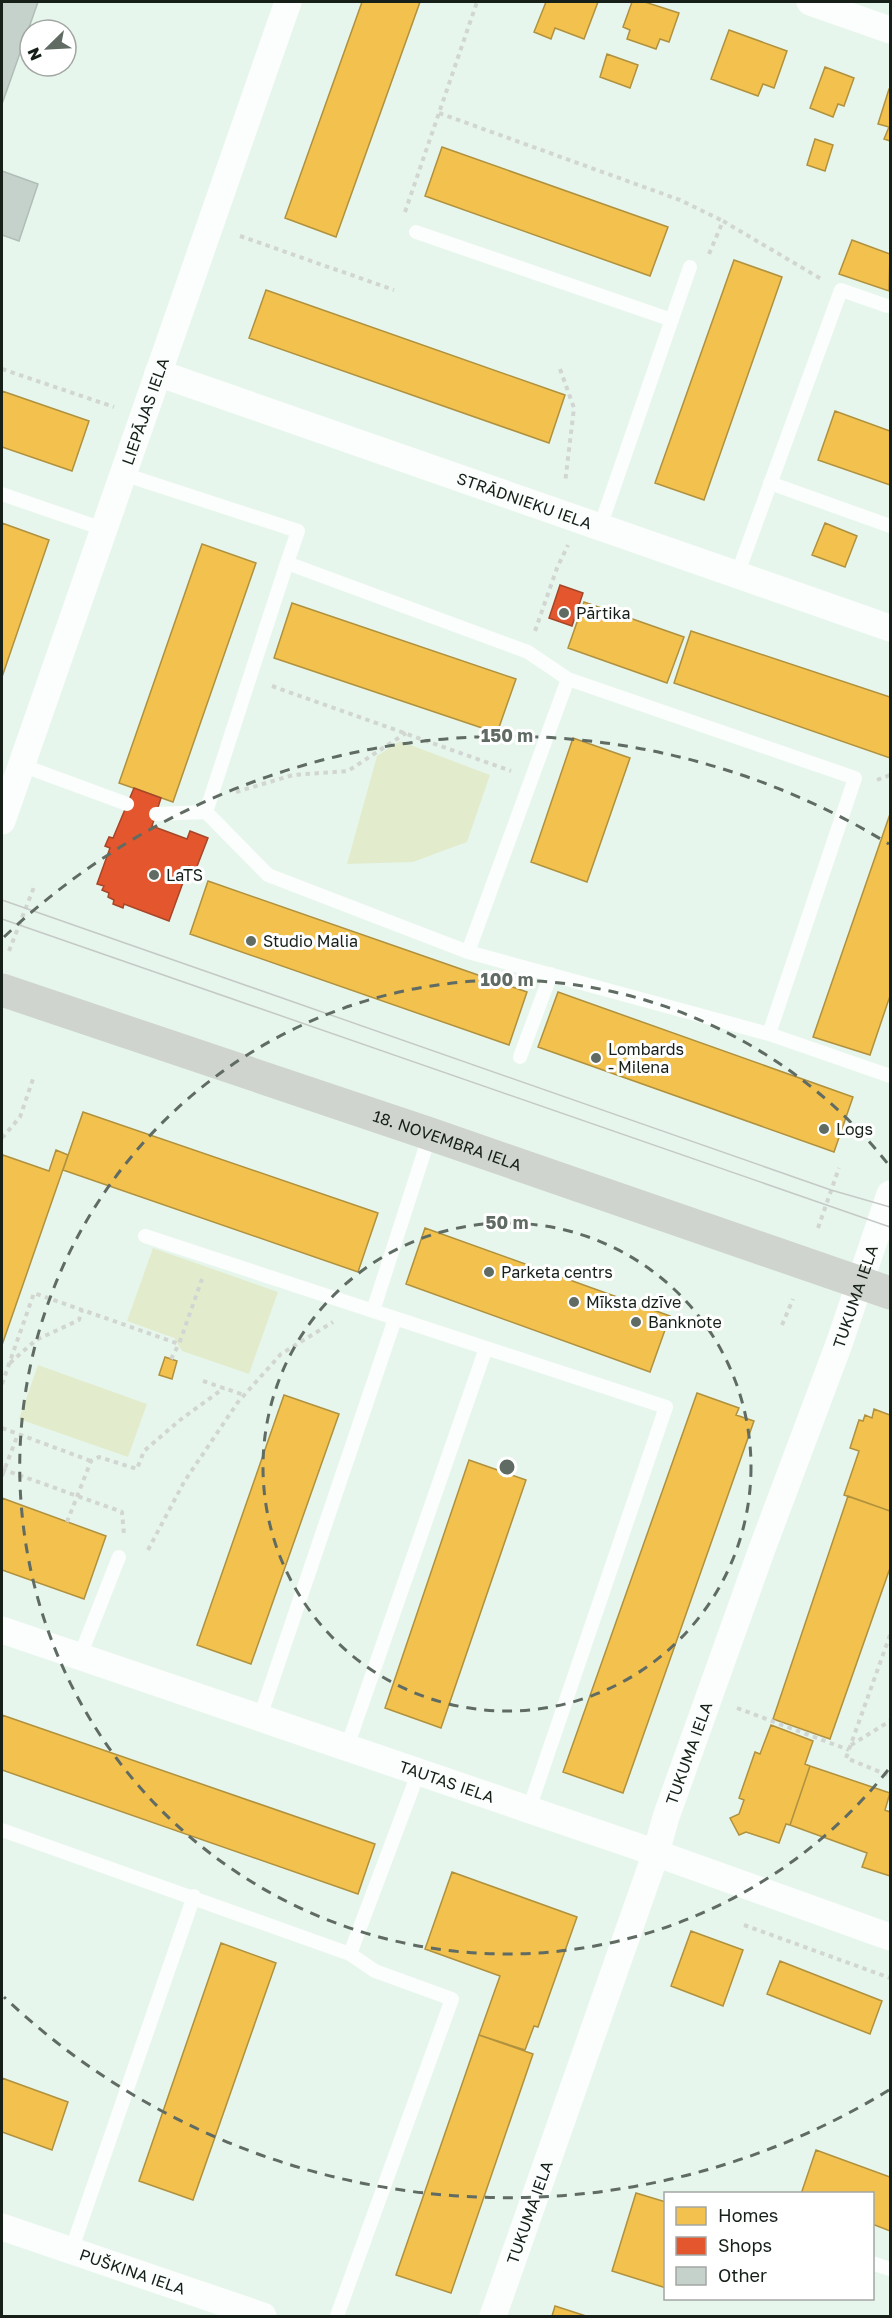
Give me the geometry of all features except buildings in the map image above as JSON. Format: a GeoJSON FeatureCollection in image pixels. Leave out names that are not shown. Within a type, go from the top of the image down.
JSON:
{"type":"FeatureCollection","features":[{"type":"Feature","properties":{"kind":"main road","name":"18. NOVEMBRA IELA"},"geometry":{"type":"LineString","coordinates":[[2,990],[891,1293]]}},
{"type":"Feature","properties":{"kind":"street","name":"LIEPĀJAS IELA"},"geometry":{"type":"LineString","coordinates":[[2,821],[288,2]]}},
{"type":"Feature","properties":{"kind":"street"},"geometry":{"type":"LineString","coordinates":[[810,2],[891,30]]}},
{"type":"Feature","properties":{"kind":"street","name":"STRĀDNIEKU IELA"},"geometry":{"type":"LineString","coordinates":[[158,374],[891,628]]}},
{"type":"Feature","properties":{"kind":"street","name":"TUKUMA IELA"},"geometry":{"type":"LineString","coordinates":[[493,2316],[656,1853],[666,1817],[891,1194]]}},
{"type":"Feature","properties":{"kind":"street","name":"TAUTAS IELA"},"geometry":{"type":"LineString","coordinates":[[2,1630],[420,1771],[891,1937]]}},
{"type":"Feature","properties":{"kind":"street","name":"PUŠKINA IELA"},"geometry":{"type":"LineString","coordinates":[[2,2227],[263,2316]]}},
{"type":"Feature","properties":{"kind":"lane"},"geometry":{"type":"LineString","coordinates":[[416,232],[672,320]]}},
{"type":"Feature","properties":{"kind":"lane"},"geometry":{"type":"LineString","coordinates":[[580,520],[672,320],[690,267]]}},
{"type":"Feature","properties":{"kind":"lane"},"geometry":{"type":"LineString","coordinates":[[737,575],[841,290],[887,306]]}},
{"type":"Feature","properties":{"kind":"lane"},"geometry":{"type":"LineString","coordinates":[[123,474],[298,531],[207,806]]}},
{"type":"Feature","properties":{"kind":"lane"},"geometry":{"type":"LineString","coordinates":[[770,483],[891,526]]}},
{"type":"Feature","properties":{"kind":"lane"},"geometry":{"type":"LineString","coordinates":[[2,494],[103,529]]}},
{"type":"Feature","properties":{"kind":"lane"},"geometry":{"type":"LineString","coordinates":[[287,563],[528,652],[568,679],[855,778],[769,1034]]}},
{"type":"Feature","properties":{"kind":"lane"},"geometry":{"type":"LineString","coordinates":[[468,952],[568,679]]}},
{"type":"Feature","properties":{"kind":"lane"},"geometry":{"type":"LineString","coordinates":[[21,765],[127,804]]}},
{"type":"Feature","properties":{"kind":"lane"},"geometry":{"type":"LineString","coordinates":[[156,814],[207,806]]}},
{"type":"Feature","properties":{"kind":"lane"},"geometry":{"type":"LineString","coordinates":[[207,806],[268,875],[468,952],[769,1034],[891,1076]]}},
{"type":"Feature","properties":{"kind":"lane"},"geometry":{"type":"LineString","coordinates":[[520,1057],[551,974]]}},
{"type":"Feature","properties":{"kind":"lane"},"geometry":{"type":"LineString","coordinates":[[366,1309],[430,1134]]}},
{"type":"Feature","properties":{"kind":"lane"},"geometry":{"type":"LineString","coordinates":[[145,1236],[666,1407],[529,1809]]}},
{"type":"Feature","properties":{"kind":"lane"},"geometry":{"type":"LineString","coordinates":[[260,1717],[395,1319]]}},
{"type":"Feature","properties":{"kind":"lane"},"geometry":{"type":"LineString","coordinates":[[347,1746],[486,1348]]}},
{"type":"Feature","properties":{"kind":"lane"},"geometry":{"type":"LineString","coordinates":[[80,1656],[119,1557]]}},
{"type":"Feature","properties":{"kind":"lane"},"geometry":{"type":"LineString","coordinates":[[350,1953],[420,1771]]}},
{"type":"Feature","properties":{"kind":"lane"},"geometry":{"type":"LineString","coordinates":[[2,1830],[350,1953],[375,1971],[452,1999],[337,2316]]}},
{"type":"Feature","properties":{"kind":"lane"},"geometry":{"type":"LineString","coordinates":[[70,2251],[194,1896]]}},
{"type":"Feature","properties":{"kind":"lane"},"geometry":{"type":"LineString","coordinates":[[874,2263],[891,2269]]}},
{"type":"Feature","properties":{"kind":"path"},"geometry":{"type":"LineString","coordinates":[[416,232],[404,216],[477,2]]}},
{"type":"Feature","properties":{"kind":"path"},"geometry":{"type":"LineString","coordinates":[[439,113],[680,200],[723,221],[841,290]]}},
{"type":"Feature","properties":{"kind":"path"},"geometry":{"type":"LineString","coordinates":[[690,267],[706,261],[723,221]]}},
{"type":"Feature","properties":{"kind":"path"},"geometry":{"type":"LineString","coordinates":[[240,236],[394,290]]}},
{"type":"Feature","properties":{"kind":"path"},"geometry":{"type":"LineString","coordinates":[[2,369],[111,407],[120,408]]}},
{"type":"Feature","properties":{"kind":"path"},"geometry":{"type":"LineString","coordinates":[[528,652],[557,568],[580,520],[574,408],[560,369]]}},
{"type":"Feature","properties":{"kind":"path"},"geometry":{"type":"LineString","coordinates":[[249,678],[531,778]]}},
{"type":"Feature","properties":{"kind":"path"},"geometry":{"type":"LineString","coordinates":[[207,806],[293,776],[348,771],[406,734]]}},
{"type":"Feature","properties":{"kind":"path"},"geometry":{"type":"LineString","coordinates":[[9,951],[33,887]]}},
{"type":"Feature","properties":{"kind":"path"},"geometry":{"type":"LineString","coordinates":[[2,1138],[20,1117],[33,1079]]}},
{"type":"Feature","properties":{"kind":"path"},"geometry":{"type":"LineString","coordinates":[[818,1228],[839,1168]]}},
{"type":"Feature","properties":{"kind":"path"},"geometry":{"type":"LineString","coordinates":[[171,1359],[179,1344],[201,1282]]}},
{"type":"Feature","properties":{"kind":"path"},"geometry":{"type":"LineString","coordinates":[[2,1384],[34,1293],[179,1344]]}},
{"type":"Feature","properties":{"kind":"path"},"geometry":{"type":"LineString","coordinates":[[782,1325],[792,1299]]}},
{"type":"Feature","properties":{"kind":"path"},"geometry":{"type":"LineString","coordinates":[[148,1550],[184,1482],[244,1395],[282,1354],[299,1342],[366,1309]]}},
{"type":"Feature","properties":{"kind":"path"},"geometry":{"type":"LineString","coordinates":[[8,1365],[36,1340],[79,1320],[82,1310]]}},
{"type":"Feature","properties":{"kind":"path"},"geometry":{"type":"LineString","coordinates":[[203,1381],[244,1395]]}},
{"type":"Feature","properties":{"kind":"path"},"geometry":{"type":"LineString","coordinates":[[68,1522],[91,1461],[99,1456],[137,1469],[144,1450],[180,1420],[225,1388]]}},
{"type":"Feature","properties":{"kind":"path"},"geometry":{"type":"LineString","coordinates":[[2,1428],[91,1461]]}},
{"type":"Feature","properties":{"kind":"path"},"geometry":{"type":"LineString","coordinates":[[2,1476],[18,1434]]}},
{"type":"Feature","properties":{"kind":"path"},"geometry":{"type":"LineString","coordinates":[[3,1469],[122,1512],[125,1541]]}},
{"type":"Feature","properties":{"kind":"path"},"geometry":{"type":"LineString","coordinates":[[891,1635],[846,1758],[891,1776]]}},
{"type":"Feature","properties":{"kind":"path"},"geometry":{"type":"LineString","coordinates":[[736,1707],[850,1748]]}},
{"type":"Feature","properties":{"kind":"path"},"geometry":{"type":"LineString","coordinates":[[850,1748],[891,1721]]}},
{"type":"Feature","properties":{"kind":"path"},"geometry":{"type":"LineString","coordinates":[[744,1925],[891,1978]]}},
{"type":"Feature","properties":{"kind":"green space"},"geometry":{"type":"Polygon","coordinates":[[[400,741],[490,775],[467,842],[413,862],[347,864],[377,756],[400,741]]]}},
{"type":"Feature","properties":{"kind":"green space"},"geometry":{"type":"Polygon","coordinates":[[[153,1248],[278,1292],[249,1374],[182,1351],[174,1338],[127,1321],[153,1248]]]}},
{"type":"Feature","properties":{"kind":"green space"},"geometry":{"type":"Polygon","coordinates":[[[38,1365],[147,1404],[128,1457],[19,1419],[38,1365]]]}},
{"type":"Feature","properties":{"kind":"tram line"},"geometry":{"type":"LineString","coordinates":[[2,900],[831,1190],[890,1207]]}},
{"type":"Feature","properties":{"kind":"tram line"},"geometry":{"type":"LineString","coordinates":[[2,919],[890,1227]]}},
{"type":"Feature","properties":{"kind":"place","name":"Pārtika"},"geometry":{"type":"Point","coordinates":[564,613]}},
{"type":"Feature","properties":{"kind":"place","name":"LaTS"},"geometry":{"type":"Point","coordinates":[154,875]}},
{"type":"Feature","properties":{"kind":"place","name":"Studio Malia"},"geometry":{"type":"Point","coordinates":[251,941]}},
{"type":"Feature","properties":{"kind":"place","name":"Lombards - Milena"},"geometry":{"type":"Point","coordinates":[596,1058]}},
{"type":"Feature","properties":{"kind":"place","name":"Logs"},"geometry":{"type":"Point","coordinates":[824,1129]}},
{"type":"Feature","properties":{"kind":"place","name":"Parketa centrs"},"geometry":{"type":"Point","coordinates":[489,1272]}},
{"type":"Feature","properties":{"kind":"place","name":"Mīksta dzīve"},"geometry":{"type":"Point","coordinates":[574,1302]}},
{"type":"Feature","properties":{"kind":"place","name":"Banknote"},"geometry":{"type":"Point","coordinates":[636,1322]}}]}
